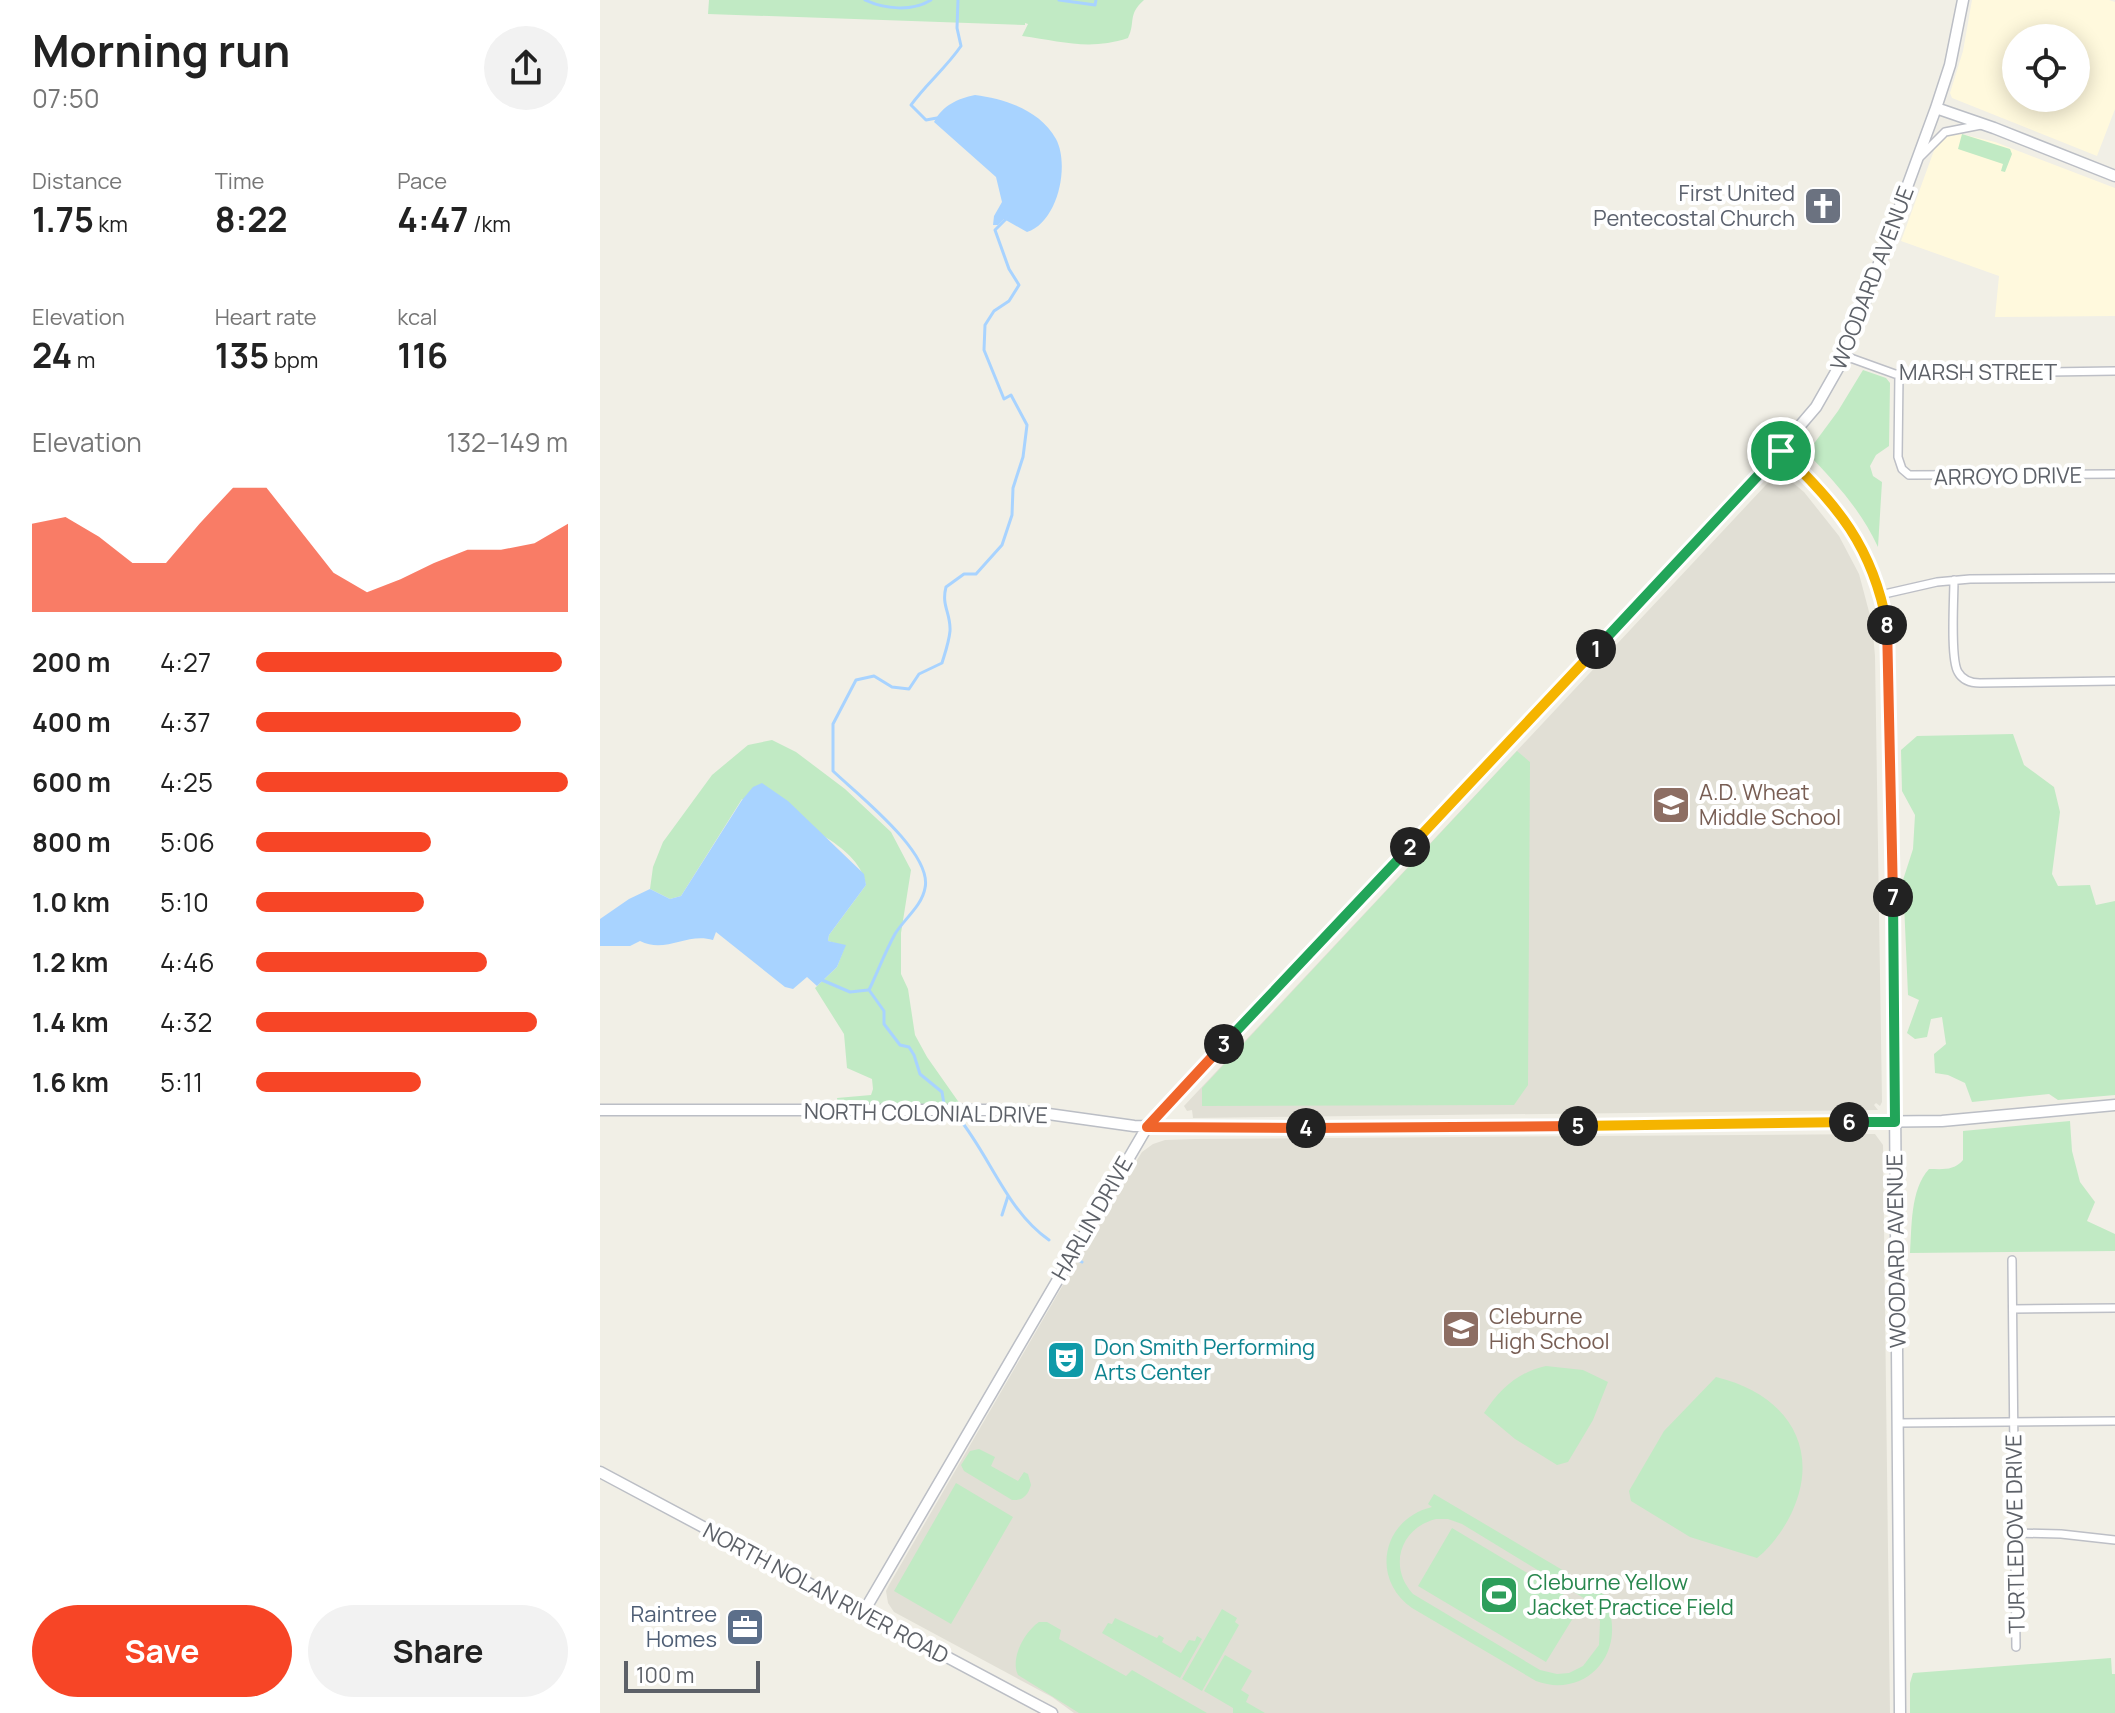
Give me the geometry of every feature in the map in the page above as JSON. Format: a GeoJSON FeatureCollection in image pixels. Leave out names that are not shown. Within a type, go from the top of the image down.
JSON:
{"type":"FeatureCollection","features":[{"type":"Feature","properties":{"kind":"street","name":"WOODARD AVENUE"},"geometry":{"type":"LineString","coordinates":[[1900,1713],[1888,632],[1880,595],[1864,552],[1846,520],[1818,486],[1781,451],[1816,407],[1845,356],[1936,108],[1950,65],[1963,0]]}},
{"type":"Feature","properties":{"kind":"street"},"geometry":{"type":"LineString","coordinates":[[1936,108],[2115,176]]}},
{"type":"Feature","properties":{"kind":"street"},"geometry":{"type":"LineString","coordinates":[[1919,158],[1945,132],[1985,125]]}},
{"type":"Feature","properties":{"kind":"street","name":"MARSH STREET"},"geometry":{"type":"LineString","coordinates":[[1845,356],[1882,371],[1899,374],[2115,371]]}},
{"type":"Feature","properties":{"kind":"street","name":"ARROYO DRIVE"},"geometry":{"type":"LineString","coordinates":[[1899,374],[1898,457],[1902,469],[1909,475],[2115,474]]}},
{"type":"Feature","properties":{"kind":"street","name":"HARLIN DRIVE"},"geometry":{"type":"LineString","coordinates":[[863,1613],[1147,1127],[1781,451]]}},
{"type":"Feature","properties":{"kind":"street"},"geometry":{"type":"LineString","coordinates":[[1880,595],[1954,580],[2115,578]]}},
{"type":"Feature","properties":{"kind":"street"},"geometry":{"type":"LineString","coordinates":[[1954,580],[1955,661],[1964,679],[1980,683],[2115,681]]}},
{"type":"Feature","properties":{"kind":"street","name":"NORTH COLONIAL DRIVE"},"geometry":{"type":"LineString","coordinates":[[600,1110],[997,1110],[1147,1127],[1352,1128],[1955,1121],[2115,1105]]}},
{"type":"Feature","properties":{"kind":"street","name":"TURTLEDOVE DRIVE"},"geometry":{"type":"LineString","coordinates":[[2012,1260],[2016,1647]]}},
{"type":"Feature","properties":{"kind":"street"},"geometry":{"type":"LineString","coordinates":[[2013,1309],[2115,1308]]}},
{"type":"Feature","properties":{"kind":"street"},"geometry":{"type":"LineString","coordinates":[[1898,1423],[2115,1421]]}},
{"type":"Feature","properties":{"kind":"street","name":"NORTH NOLAN RIVER ROAD"},"geometry":{"type":"LineString","coordinates":[[600,1472],[1052,1713]]}},
{"type":"Feature","properties":{"kind":"street"},"geometry":{"type":"LineString","coordinates":[[2015,1533],[2115,1540]]}},
{"type":"Feature","properties":{"kind":"shaded area"},"geometry":{"type":"Polygon","coordinates":[[[1972,0],[2115,2],[2115,109],[2097,156],[1952,98],[1950,93],[1963,51],[1972,0]]]}},
{"type":"Feature","properties":{"kind":"shaded area"},"geometry":{"type":"Polygon","coordinates":[[[1957,133],[1995,142],[2115,188],[2115,316],[1995,317],[1999,276],[1901,241],[1936,145],[1945,135],[1957,133]]]}},
{"type":"Feature","properties":{"kind":"shaded area","name":"A.D. Wheat Middle School"},"geometry":{"type":"Polygon","coordinates":[[[1779,471],[1804,492],[1839,536],[1859,574],[1872,623],[1882,1102],[1880,1106],[1874,1105],[1878,1110],[1193,1118],[1192,1110],[1187,1111],[1184,1106],[1779,471]]]}},
{"type":"Feature","properties":{"kind":"shaded area","name":"Cleburne High School"},"geometry":{"type":"Polygon","coordinates":[[[1875,1134],[1883,1145],[1890,1713],[1074,1713],[1052,1697],[894,1612],[888,1603],[886,1591],[889,1585],[1107,1209],[1142,1152],[1153,1144],[1165,1140],[1195,1139],[1875,1134]]]}},
{"type":"Feature","properties":{"kind":"green space"},"geometry":{"type":"Polygon","coordinates":[[[709,0],[1144,0],[1134,14],[1128,38],[1088,44],[1022,36],[1028,24],[1025,23],[708,14],[709,0]]]}},
{"type":"Feature","properties":{"kind":"green space"},"geometry":{"type":"Polygon","coordinates":[[[1962,134],[2010,149],[2012,154],[2005,172],[2001,171],[2003,164],[1958,149],[1962,134]]]}},
{"type":"Feature","properties":{"kind":"green space"},"geometry":{"type":"Polygon","coordinates":[[[1863,370],[1886,378],[1890,383],[1889,446],[1876,455],[1870,466],[1873,476],[1882,482],[1878,547],[1855,509],[1807,453],[1863,370]]]}},
{"type":"Feature","properties":{"kind":"green space"},"geometry":{"type":"Polygon","coordinates":[[[2013,734],[2024,765],[2054,787],[2060,812],[2052,874],[2058,886],[2090,885],[2096,905],[2115,901],[2115,1095],[2058,1100],[2049,1094],[1972,1102],[1965,1083],[1935,1073],[1934,1054],[1946,1044],[1942,1017],[1931,1019],[1927,1037],[1915,1039],[1907,1033],[1919,1000],[1908,995],[1903,880],[1913,849],[1915,815],[1902,791],[1901,750],[1917,736],[2013,734]]]}},
{"type":"Feature","properties":{"kind":"green space"},"geometry":{"type":"Polygon","coordinates":[[[772,740],[796,752],[845,789],[891,832],[911,870],[901,933],[901,974],[908,989],[915,1035],[960,1104],[838,1105],[837,1098],[871,1095],[873,1089],[872,1079],[847,1068],[844,1034],[815,988],[837,967],[845,946],[828,941],[829,935],[866,885],[860,869],[833,842],[796,821],[742,799],[681,896],[670,899],[650,889],[653,867],[663,842],[712,775],[748,745],[772,740]]]}},
{"type":"Feature","properties":{"kind":"green space"},"geometry":{"type":"Polygon","coordinates":[[[1517,751],[1530,762],[1528,1085],[1514,1105],[1202,1106],[1202,1088],[1517,751]]]}},
{"type":"Feature","properties":{"kind":"green space"},"geometry":{"type":"Polygon","coordinates":[[[2070,1121],[2072,1151],[2080,1182],[2095,1202],[2087,1221],[2115,1234],[2115,1251],[1910,1253],[1918,1187],[1929,1169],[1952,1168],[1963,1160],[1963,1131],[2070,1121]]]}},
{"type":"Feature","properties":{"kind":"green space"},"geometry":{"type":"Polygon","coordinates":[[[1546,1366],[1583,1370],[1608,1382],[1593,1420],[1568,1462],[1557,1465],[1515,1439],[1484,1413],[1510,1383],[1527,1372],[1546,1366]]]}},
{"type":"Feature","properties":{"kind":"green space"},"geometry":{"type":"Polygon","coordinates":[[[1716,1377],[1741,1385],[1763,1397],[1793,1429],[1800,1449],[1802,1471],[1798,1495],[1782,1530],[1757,1558],[1690,1537],[1631,1501],[1629,1491],[1664,1431],[1716,1377]]]}},
{"type":"Feature","properties":{"kind":"green space"},"geometry":{"type":"Polygon","coordinates":[[[979,1449],[995,1457],[991,1466],[1018,1481],[1024,1472],[1028,1474],[1031,1485],[1024,1497],[1012,1500],[964,1471],[961,1465],[970,1451],[979,1449]]]}},
{"type":"Feature","properties":{"kind":"green space"},"geometry":{"type":"Polygon","coordinates":[[[956,1483],[1013,1517],[951,1624],[894,1591],[956,1483]]]}},
{"type":"Feature","properties":{"kind":"green space"},"geometry":{"type":"Polygon","coordinates":[[[1434,1494],[1625,1607],[1619,1617],[1610,1613],[1610,1646],[1604,1660],[1594,1671],[1568,1684],[1536,1681],[1412,1608],[1399,1596],[1390,1582],[1388,1551],[1402,1524],[1432,1507],[1428,1504],[1434,1494]],[[1436,1519],[1424,1524],[1406,1540],[1400,1561],[1401,1572],[1413,1594],[1540,1670],[1569,1673],[1583,1666],[1599,1645],[1600,1621],[1587,1600],[1462,1524],[1436,1519]]]}},
{"type":"Feature","properties":{"kind":"green space","name":"Cleburne Yellow Jacket Practice Field"},"geometry":{"type":"Polygon","coordinates":[[[1452,1528],[1581,1605],[1546,1662],[1418,1586],[1452,1528]]]}},
{"type":"Feature","properties":{"kind":"green space"},"geometry":{"type":"Polygon","coordinates":[[[1222,1609],[1237,1618],[1235,1622],[1239,1625],[1202,1691],[1182,1679],[1222,1609]]]}},
{"type":"Feature","properties":{"kind":"green space"},"geometry":{"type":"Polygon","coordinates":[[[1115,1618],[1157,1638],[1159,1635],[1164,1638],[1162,1642],[1181,1653],[1189,1640],[1195,1641],[1197,1636],[1202,1639],[1180,1678],[1102,1633],[1115,1618]]]}},
{"type":"Feature","properties":{"kind":"green space"},"geometry":{"type":"Polygon","coordinates":[[[1039,1622],[1047,1622],[1061,1630],[1059,1639],[1126,1676],[1132,1670],[1207,1713],[1079,1713],[1018,1675],[1016,1661],[1020,1646],[1028,1632],[1039,1622]]]}},
{"type":"Feature","properties":{"kind":"green space"},"geometry":{"type":"Polygon","coordinates":[[[1225,1655],[1252,1671],[1241,1690],[1249,1695],[1246,1702],[1265,1713],[1233,1713],[1233,1708],[1204,1691],[1225,1655]]]}},
{"type":"Feature","properties":{"kind":"green space"},"geometry":{"type":"Polygon","coordinates":[[[2111,1658],[2112,1674],[2115,1674],[2115,1713],[1910,1713],[1913,1673],[2111,1658]]]}},
{"type":"Feature","properties":{"kind":"water"},"geometry":{"type":"Polygon","coordinates":[[[975,95],[998,99],[1031,113],[1056,139],[1062,163],[1058,192],[1047,217],[1027,232],[1004,219],[993,225],[1002,202],[996,177],[934,122],[951,104],[975,95]]]}},
{"type":"Feature","properties":{"kind":"water"},"geometry":{"type":"Polygon","coordinates":[[[762,783],[788,801],[864,874],[866,885],[829,935],[828,941],[846,945],[837,967],[817,986],[807,977],[793,989],[785,987],[716,932],[713,940],[703,938],[659,945],[640,941],[630,946],[600,946],[600,919],[629,899],[650,889],[670,899],[681,896],[742,800],[753,787],[762,783]]]}},
{"type":"Feature","properties":{"kind":"waterway"},"geometry":{"type":"LineString","coordinates":[[865,0],[898,8],[931,0]]}},
{"type":"Feature","properties":{"kind":"waterway"},"geometry":{"type":"LineString","coordinates":[[937,118],[926,120],[911,105],[961,46],[957,28],[958,0]]}},
{"type":"Feature","properties":{"kind":"waterway"},"geometry":{"type":"LineString","coordinates":[[1059,0],[1095,5],[1096,0]]}},
{"type":"Feature","properties":{"kind":"waterway"},"geometry":{"type":"LineString","coordinates":[[944,1104],[942,1092],[920,1074],[909,1047],[900,1045],[884,1024],[884,1011],[869,990],[895,934],[920,901],[925,888],[924,874],[917,858],[891,825],[833,771],[833,724],[856,680],[874,676],[892,687],[909,689],[919,674],[942,663],[950,631],[946,587],[964,574],[976,574],[1002,545],[1012,515],[1013,488],[1023,457],[1027,425],[1011,395],[1004,399],[984,350],[985,325],[994,311],[1009,301],[1019,285],[1009,269],[995,230],[1008,217]]}},
{"type":"Feature","properties":{"kind":"waterway"},"geometry":{"type":"LineString","coordinates":[[822,980],[850,992],[868,990]]}},
{"type":"Feature","properties":{"kind":"waterway"},"geometry":{"type":"LineString","coordinates":[[958,1117],[1010,1199],[1034,1228],[1049,1240]]}},
{"type":"Feature","properties":{"kind":"waterway"},"geometry":{"type":"LineString","coordinates":[[1002,1215],[1008,1196]]}},
{"type":"Feature","properties":{"kind":"waterway"},"geometry":{"type":"LineString","coordinates":[[1078,1260],[1082,1262]]}},
{"type":"Feature","properties":{"kind":"place","name":"First United Pentecostal Church"},"geometry":{"type":"Point","coordinates":[1823,206]}},
{"type":"Feature","properties":{"kind":"place","name":"A.D. Wheat Middle School"},"geometry":{"type":"Point","coordinates":[1671,805]}},
{"type":"Feature","properties":{"kind":"place","name":"Cleburne High School"},"geometry":{"type":"Point","coordinates":[1461,1329]}},
{"type":"Feature","properties":{"kind":"place","name":"Don Smith Performing Arts Center"},"geometry":{"type":"Point","coordinates":[1066,1360]}},
{"type":"Feature","properties":{"kind":"place","name":"Cleburne Yellow Jacket Practice Field"},"geometry":{"type":"Point","coordinates":[1499,1595]}},
{"type":"Feature","properties":{"kind":"place","name":"Raintree Homes"},"geometry":{"type":"Point","coordinates":[745,1627]}},
{"type":"Feature","properties":{"kind":"route"},"geometry":{"type":"LineString","coordinates":[[1781,451],[1818,486],[1856,536],[1880,595],[1888,632],[1895,1122],[1147,1127],[1158,1114],[1781,451]]}}]}
